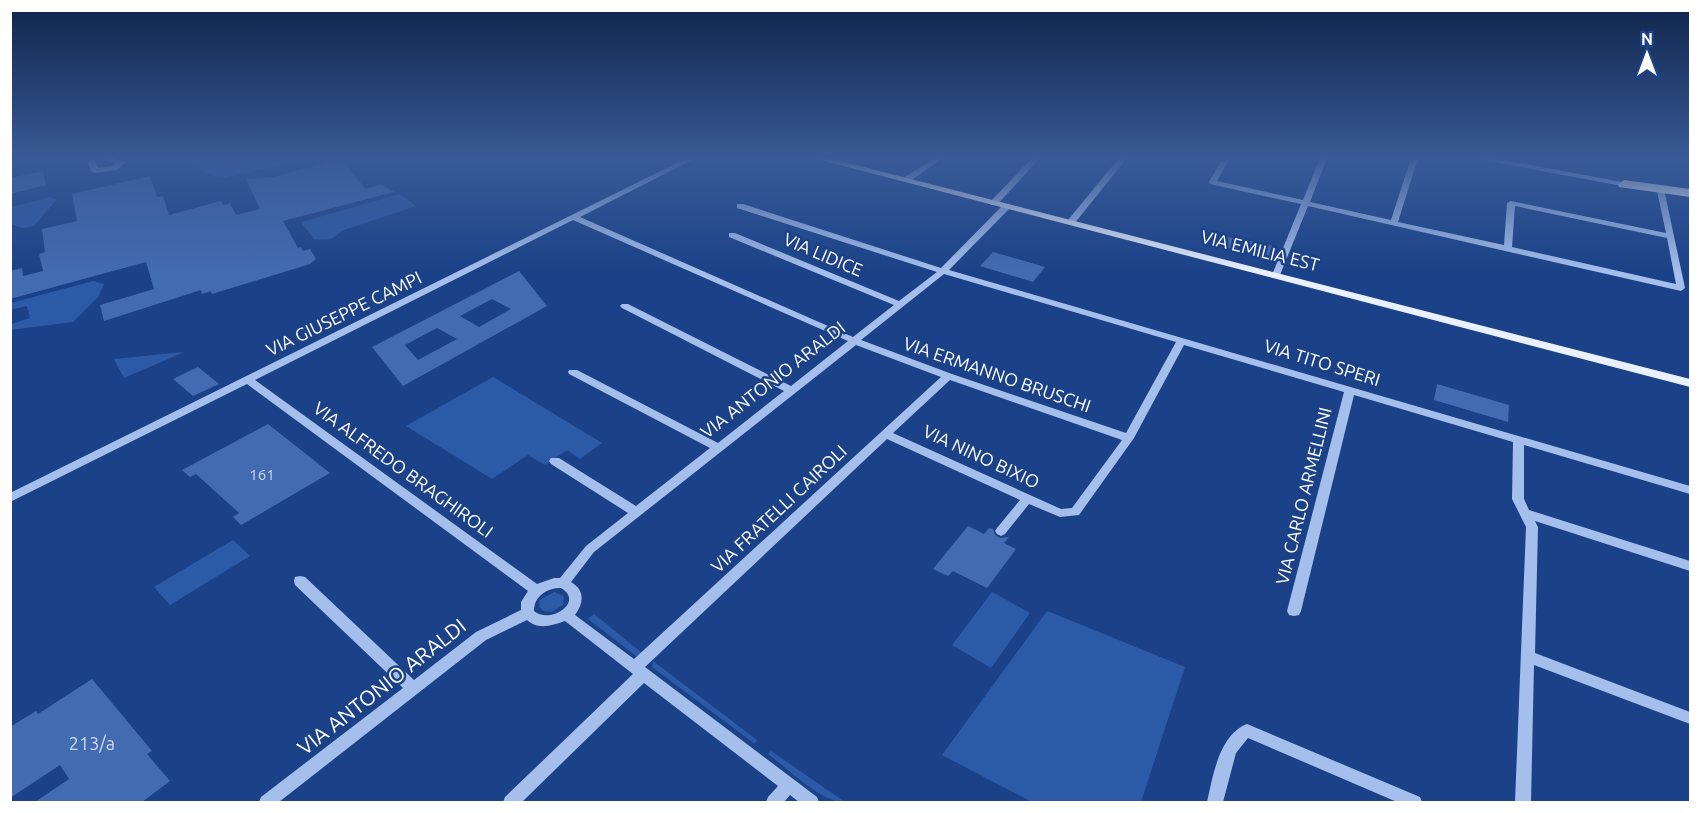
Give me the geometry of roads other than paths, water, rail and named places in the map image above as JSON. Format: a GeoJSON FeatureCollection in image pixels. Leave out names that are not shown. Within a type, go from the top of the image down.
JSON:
{"type":"FeatureCollection","features":[{"type":"Feature","properties":{"kind":"main road","name":"VIA EMILIA EST"},"geometry":{"type":"LineString","coordinates":[[968,196],[1690,382]]}},
{"type":"Feature","properties":{"kind":"street","name":"VIA GIUSEPPE CAMPI"},"geometry":{"type":"LineString","coordinates":[[10,498],[619,196]]}},
{"type":"Feature","properties":{"kind":"street","name":"VIA ANTONIO ARALDI"},"geometry":{"type":"LineString","coordinates":[[563,584],[586,552],[943,271],[1006,196]]}},
{"type":"Feature","properties":{"kind":"street"},"geometry":{"type":"LineString","coordinates":[[1071,222],[1092,196]]}},
{"type":"Feature","properties":{"kind":"street"},"geometry":{"type":"LineString","coordinates":[[1278,196],[1681,288],[1662,196]]}},
{"type":"Feature","properties":{"kind":"street"},"geometry":{"type":"LineString","coordinates":[[1276,275],[1308,196]]}},
{"type":"Feature","properties":{"kind":"street"},"geometry":{"type":"LineString","coordinates":[[1394,223],[1403,196]]}},
{"type":"Feature","properties":{"kind":"street"},"geometry":{"type":"LineString","coordinates":[[1508,249],[1510,204],[1669,236]]}},
{"type":"Feature","properties":{"kind":"street","name":"VIA TITO SPERI"},"geometry":{"type":"LineString","coordinates":[[740,206],[943,271],[1690,490]]}},
{"type":"Feature","properties":{"kind":"street","name":"VIA ERMANNO BRUSCHI"},"geometry":{"type":"LineString","coordinates":[[575,219],[855,341],[948,376],[1129,438]]}},
{"type":"Feature","properties":{"kind":"street","name":"VIA LIDICE"},"geometry":{"type":"LineString","coordinates":[[732,235],[901,305]]}},
{"type":"Feature","properties":{"kind":"street"},"geometry":{"type":"LineString","coordinates":[[625,306],[791,390]]}},
{"type":"Feature","properties":{"kind":"street"},"geometry":{"type":"LineString","coordinates":[[1129,438],[1182,340]]}},
{"type":"Feature","properties":{"kind":"street"},"geometry":{"type":"LineString","coordinates":[[573,372],[717,447]]}},
{"type":"Feature","properties":{"kind":"street","name":"VIA FRATELLI CAIROLI"},"geometry":{"type":"LineString","coordinates":[[511,802],[638,672],[948,376]]}},
{"type":"Feature","properties":{"kind":"street","name":"VIA ALFREDO BRAGHIROLI"},"geometry":{"type":"LineString","coordinates":[[248,380],[536,590]]}},
{"type":"Feature","properties":{"kind":"street","name":"VIA CARLO ARMELLINI"},"geometry":{"type":"LineString","coordinates":[[1294,611],[1350,390]]}},
{"type":"Feature","properties":{"kind":"street","name":"VIA NINO BIXIO"},"geometry":{"type":"LineString","coordinates":[[886,434],[1060,513],[1075,512],[1129,438]]}},
{"type":"Feature","properties":{"kind":"street"},"geometry":{"type":"LineString","coordinates":[[1519,441],[1518,499],[1528,514],[1532,527],[1523,802]]}},
{"type":"Feature","properties":{"kind":"street"},"geometry":{"type":"LineString","coordinates":[[555,461],[636,512]]}},
{"type":"Feature","properties":{"kind":"street"},"geometry":{"type":"LineString","coordinates":[[1001,531],[1027,499]]}},
{"type":"Feature","properties":{"kind":"street"},"geometry":{"type":"LineString","coordinates":[[1528,514],[1690,566]]}},
{"type":"Feature","properties":{"kind":"street"},"geometry":{"type":"LineString","coordinates":[[300,581],[413,688]]}},
{"type":"Feature","properties":{"kind":"street"},"geometry":{"type":"LineString","coordinates":[[554,583],[563,584],[573,589],[576,599],[566,615],[544,622],[528,614],[527,604],[536,590],[554,583]]}},
{"type":"Feature","properties":{"kind":"street","name":"VIA ANTONIO ARALDI"},"geometry":{"type":"LineString","coordinates":[[267,802],[481,636],[528,614]]}},
{"type":"Feature","properties":{"kind":"street"},"geometry":{"type":"LineString","coordinates":[[566,615],[811,802]]}},
{"type":"Feature","properties":{"kind":"street"},"geometry":{"type":"LineString","coordinates":[[1528,656],[1690,718]]}},
{"type":"Feature","properties":{"kind":"street"},"geometry":{"type":"LineString","coordinates":[[1215,802],[1233,742],[1240,733],[1247,731],[1414,802]]}},
{"type":"Feature","properties":{"kind":"street"},"geometry":{"type":"LineString","coordinates":[[774,802],[788,786]]}}]}
